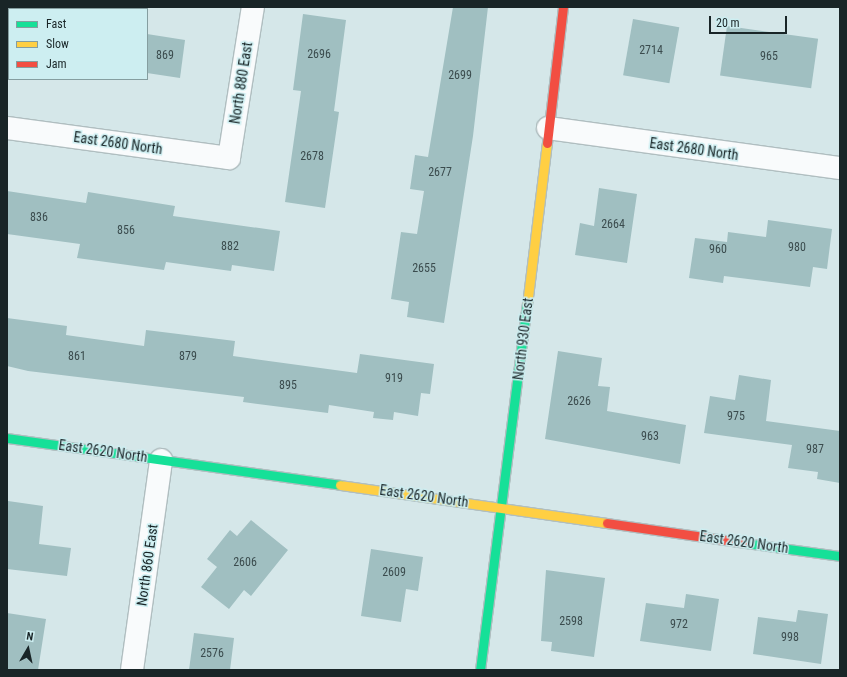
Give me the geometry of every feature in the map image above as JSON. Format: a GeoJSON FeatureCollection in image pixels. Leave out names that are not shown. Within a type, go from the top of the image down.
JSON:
{"type":"FeatureCollection","features":[{"type":"Feature","properties":{"kind":"street","name":"North 880 East"},"geometry":{"type":"LineString","coordinates":[[229,158],[253,7]]}},
{"type":"Feature","properties":{"kind":"street","name":"North 930 East"},"geometry":{"type":"LineString","coordinates":[[480,670],[503,506],[562,7]]}},
{"type":"Feature","properties":{"kind":"street","name":"East 2680 North"},"geometry":{"type":"LineString","coordinates":[[7,128],[229,158]]}},
{"type":"Feature","properties":{"kind":"street","name":"East 2680 North"},"geometry":{"type":"LineString","coordinates":[[548,128],[840,168]]}},
{"type":"Feature","properties":{"kind":"street","name":"East 2620 North"},"geometry":{"type":"LineString","coordinates":[[7,438],[503,506],[840,556]]}},
{"type":"Feature","properties":{"kind":"street","name":"North 860 East"},"geometry":{"type":"LineString","coordinates":[[132,670],[161,460]]}},
{"type":"Feature","properties":{"kind":"building"},"geometry":{"type":"Polygon","coordinates":[[[453,7],[488,7],[473,136],[444,323],[407,317],[409,302],[391,299],[401,232],[417,234],[424,191],[410,189],[415,155],[428,157],[453,7]]]}},
{"type":"Feature","properties":{"kind":"building"},"geometry":{"type":"Polygon","coordinates":[[[303,14],[346,20],[334,111],[339,112],[325,208],[285,202],[301,91],[293,90],[303,14]]]}},
{"type":"Feature","properties":{"kind":"building"},"geometry":{"type":"Polygon","coordinates":[[[633,19],[679,27],[669,83],[623,75],[633,19]]]}},
{"type":"Feature","properties":{"kind":"building"},"geometry":{"type":"Polygon","coordinates":[[[727,26],[818,39],[811,88],[720,76],[727,26]]]}},
{"type":"Feature","properties":{"kind":"building"},"geometry":{"type":"Polygon","coordinates":[[[148,34],[185,40],[180,78],[148,73],[148,34]]]}},
{"type":"Feature","properties":{"kind":"building"},"geometry":{"type":"Polygon","coordinates":[[[599,188],[637,194],[627,263],[575,255],[580,223],[594,226],[599,188]]]}},
{"type":"Feature","properties":{"kind":"building"},"geometry":{"type":"Polygon","coordinates":[[[7,191],[86,203],[88,192],[175,206],[173,216],[280,231],[274,271],[232,265],[231,271],[166,262],[164,270],[77,258],[80,244],[7,234],[7,191]]]}},
{"type":"Feature","properties":{"kind":"building"},"geometry":{"type":"Polygon","coordinates":[[[768,220],[832,229],[827,269],[813,267],[810,287],[724,276],[723,283],[689,278],[695,238],[727,242],[728,232],[766,237],[768,220]]]}},
{"type":"Feature","properties":{"kind":"building"},"geometry":{"type":"Polygon","coordinates":[[[7,318],[67,326],[66,335],[144,346],[146,330],[235,341],[233,356],[357,373],[360,354],[434,364],[430,394],[421,393],[418,416],[394,412],[393,420],[373,418],[374,412],[329,405],[328,413],[243,402],[244,397],[28,371],[7,366],[7,318]]]}},
{"type":"Feature","properties":{"kind":"building"},"geometry":{"type":"Polygon","coordinates":[[[558,351],[602,358],[598,386],[610,387],[607,411],[686,425],[680,464],[545,439],[558,351]]]}},
{"type":"Feature","properties":{"kind":"building"},"geometry":{"type":"Polygon","coordinates":[[[739,375],[771,380],[766,421],[840,431],[840,483],[817,479],[818,472],[788,468],[792,445],[704,433],[710,396],[735,400],[739,375]]]}},
{"type":"Feature","properties":{"kind":"building"},"geometry":{"type":"Polygon","coordinates":[[[8,501],[43,506],[39,544],[71,548],[67,576],[7,569],[8,501]]]}},
{"type":"Feature","properties":{"kind":"building"},"geometry":{"type":"Polygon","coordinates":[[[251,520],[288,550],[251,596],[244,590],[229,609],[201,587],[217,567],[207,559],[230,530],[237,536],[251,520]]]}},
{"type":"Feature","properties":{"kind":"building"},"geometry":{"type":"Polygon","coordinates":[[[371,549],[423,557],[418,591],[406,589],[401,622],[361,616],[371,549]]]}},
{"type":"Feature","properties":{"kind":"building"},"geometry":{"type":"Polygon","coordinates":[[[546,570],[605,578],[594,657],[551,651],[552,642],[541,641],[546,570]]]}},
{"type":"Feature","properties":{"kind":"building"},"geometry":{"type":"Polygon","coordinates":[[[686,594],[719,599],[711,651],[640,641],[646,603],[684,608],[686,594]]]}},
{"type":"Feature","properties":{"kind":"building"},"geometry":{"type":"Polygon","coordinates":[[[798,610],[828,614],[821,664],[753,654],[758,617],[796,622],[798,610]]]}},
{"type":"Feature","properties":{"kind":"building"},"geometry":{"type":"Polygon","coordinates":[[[7,613],[46,619],[38,670],[7,670],[7,613]]]}},
{"type":"Feature","properties":{"kind":"building"},"geometry":{"type":"Polygon","coordinates":[[[194,633],[234,638],[230,670],[189,670],[194,633]]]}},
{"type":"Feature","properties":{"kind":"traffic: fast"},"geometry":{"type":"LineString","coordinates":[[480,670],[527,305]]}},
{"type":"Feature","properties":{"kind":"traffic: fast"},"geometry":{"type":"LineString","coordinates":[[7,438],[340,485]]}},
{"type":"Feature","properties":{"kind":"traffic: fast"},"geometry":{"type":"LineString","coordinates":[[745,543],[840,556]]}},
{"type":"Feature","properties":{"kind":"traffic: slow"},"geometry":{"type":"LineString","coordinates":[[527,305],[547,143]]}},
{"type":"Feature","properties":{"kind":"traffic: slow"},"geometry":{"type":"LineString","coordinates":[[340,485],[607,523]]}},
{"type":"Feature","properties":{"kind":"traffic: jam"},"geometry":{"type":"LineString","coordinates":[[547,143],[563,7]]}},
{"type":"Feature","properties":{"kind":"traffic: jam"},"geometry":{"type":"LineString","coordinates":[[607,523],[745,543]]}}]}
